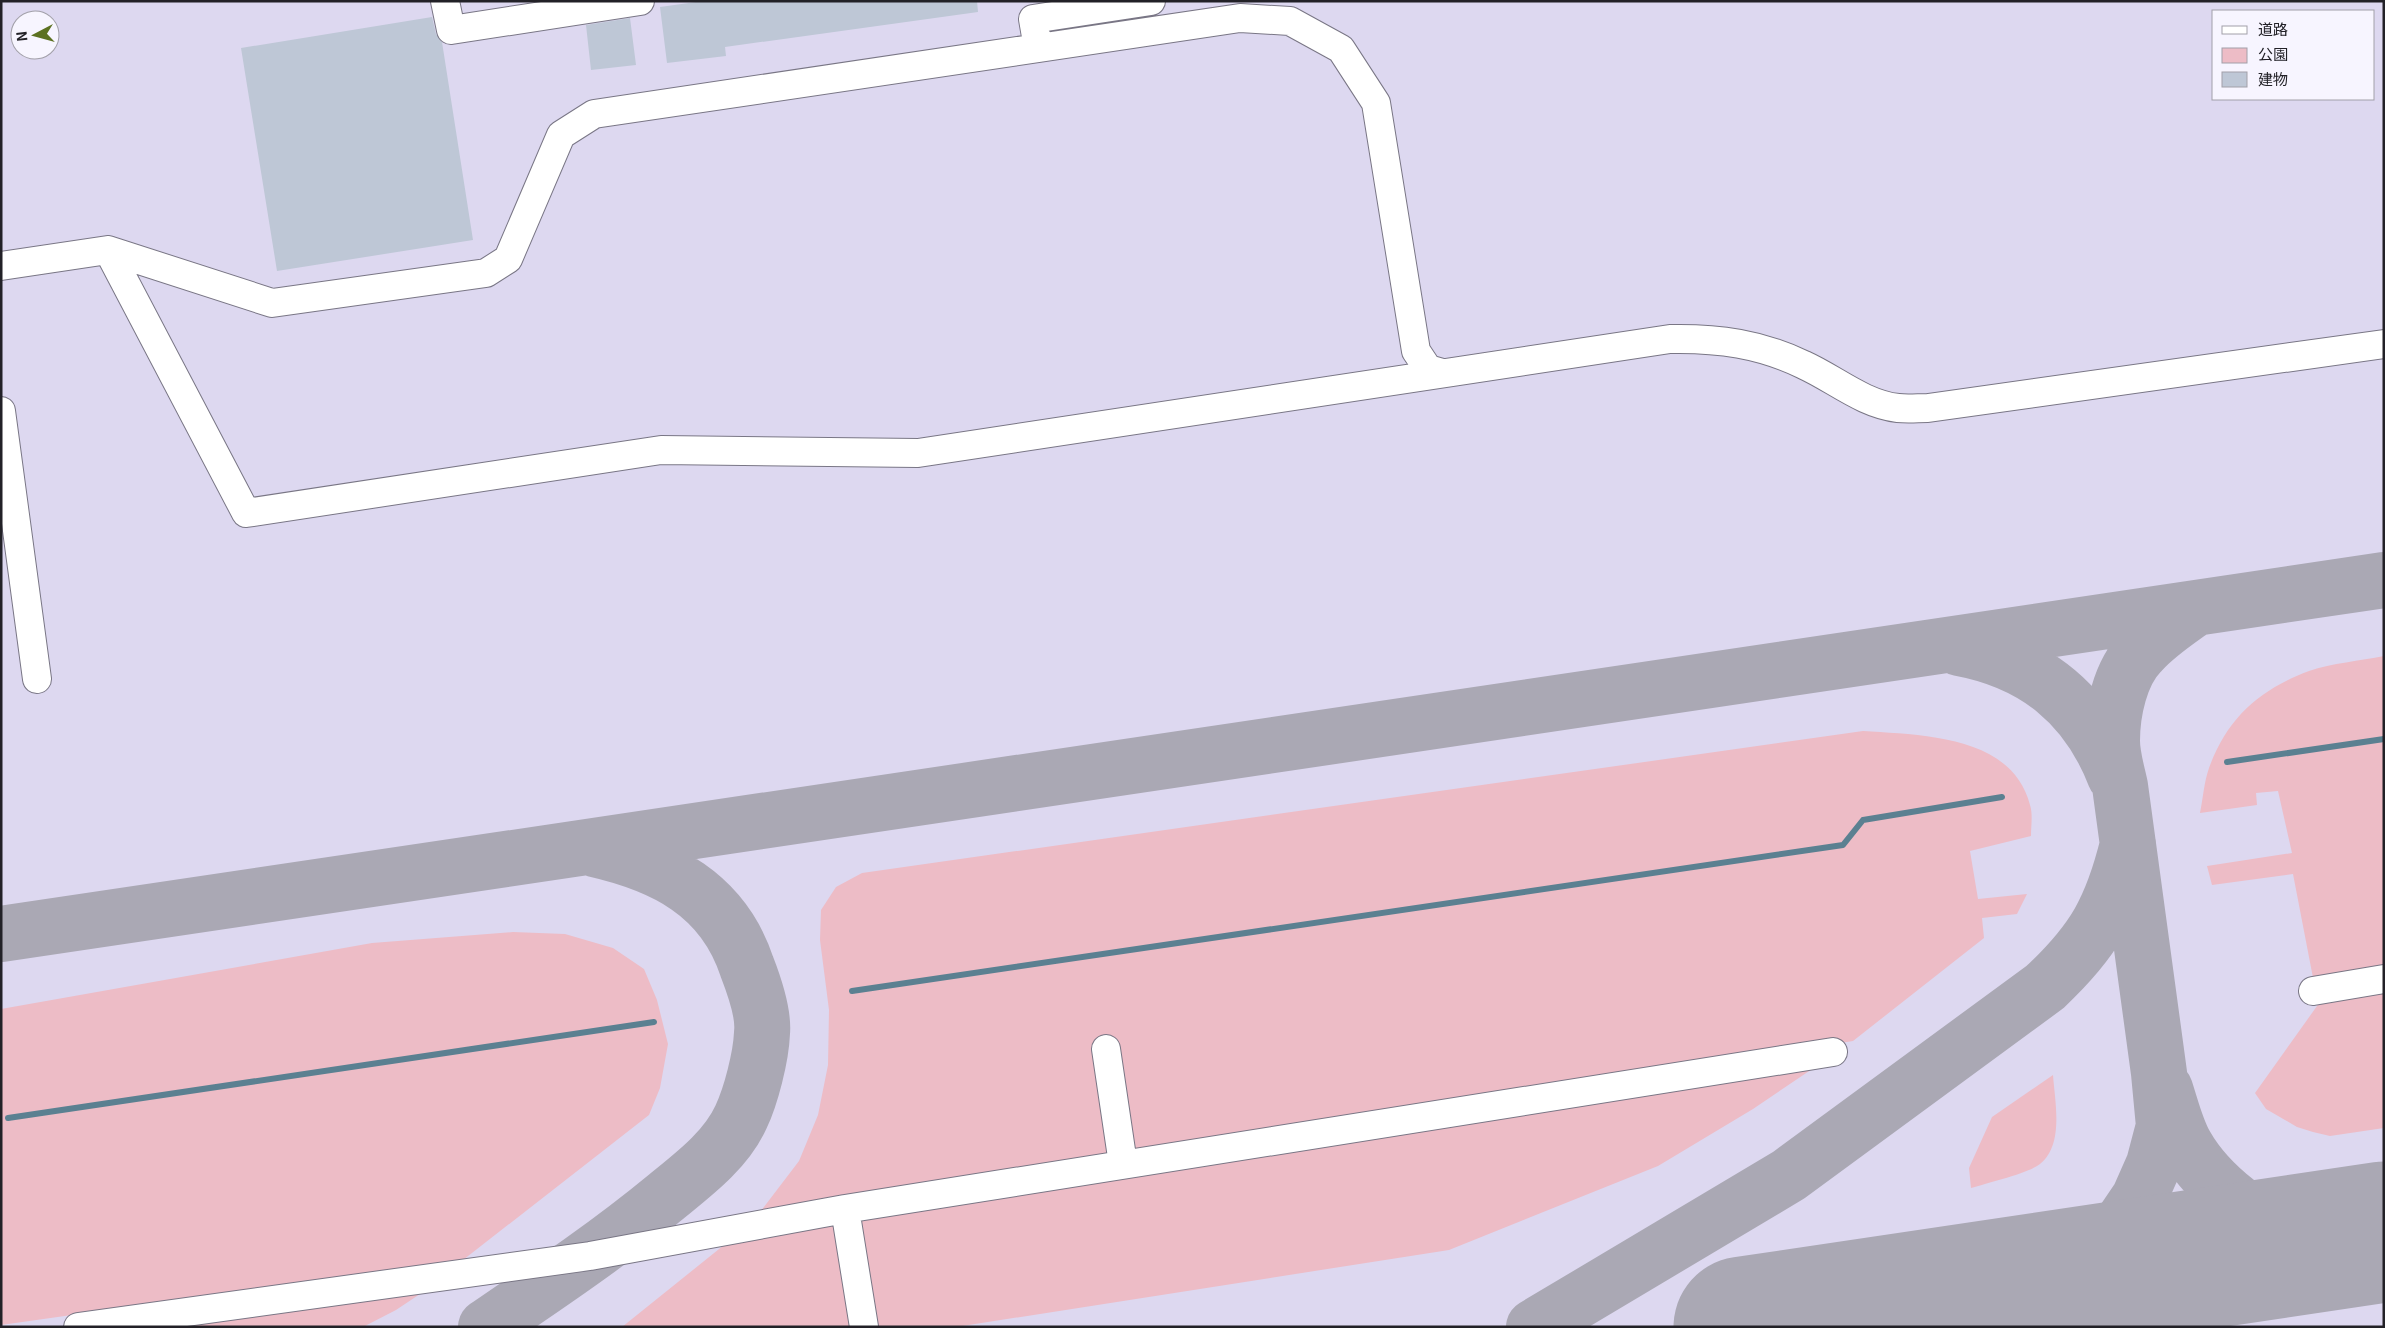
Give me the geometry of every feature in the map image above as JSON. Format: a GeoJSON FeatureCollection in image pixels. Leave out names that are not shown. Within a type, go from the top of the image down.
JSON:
{"type":"FeatureCollection","features":[{"type":"Feature","properties":{"kind":"lane"},"geometry":{"type":"LineString","coordinates":[[444,1],[451,30],[640,1]]}},
{"type":"Feature","properties":{"kind":"lane"},"geometry":{"type":"LineString","coordinates":[[1038,48],[1032,10],[1151,1]]}},
{"type":"Feature","properties":{"kind":"lane"},"geometry":{"type":"LineString","coordinates":[[1,266],[108,250],[272,302],[486,273],[508,260],[560,135],[594,114],[1240,18],[1290,21],[1341,49],[1376,102],[1416,351],[1428,369],[1442,373]]}},
{"type":"Feature","properties":{"kind":"lane"},"geometry":{"type":"LineString","coordinates":[[108,250],[246,513],[661,450],[918,453],[1670,339],[1705,338],[1741,342],[1772,351],[1805,365],[1871,402],[1898,408],[1928,408],[2384,344]]}},
{"type":"Feature","properties":{"kind":"lane"},"geometry":{"type":"LineString","coordinates":[[1,411],[36,679]]}},
{"type":"Feature","properties":{"kind":"lane"},"geometry":{"type":"LineString","coordinates":[[2313,991],[2384,979]]}},
{"type":"Feature","properties":{"kind":"lane"},"geometry":{"type":"LineString","coordinates":[[1106,1049],[1123,1164]]}},
{"type":"Feature","properties":{"kind":"lane"},"geometry":{"type":"LineString","coordinates":[[78,1327],[590,1256],[845,1209],[1833,1052]]}},
{"type":"Feature","properties":{"kind":"lane"},"geometry":{"type":"LineString","coordinates":[[845,1209],[864,1327]]}},
{"type":"Feature","properties":{"kind":"shaded area"},"geometry":{"type":"Polygon","coordinates":[[[1,1],[2384,1],[2384,1327],[1,1327],[1,1]]]}},
{"type":"Feature","properties":{"kind":"green space"},"geometry":{"type":"Polygon","coordinates":[[[2384,656],[2384,971],[2314,983],[2293,874],[2212,885],[2207,866],[2292,853],[2278,791],[2256,793],[2257,805],[2200,813],[2206,779],[2216,750],[2225,734],[2247,708],[2261,696],[2291,678],[2318,668],[2384,656]]]}},
{"type":"Feature","properties":{"kind":"green space"},"geometry":{"type":"Polygon","coordinates":[[[1863,731],[1911,734],[1937,738],[1962,743],[1985,752],[2005,764],[2020,782],[2030,805],[2032,820],[2031,836],[1970,851],[1978,899],[2027,894],[2017,914],[1982,918],[1984,938],[1853,1041],[1116,1157],[757,1216],[799,1161],[818,1115],[828,1065],[829,1010],[820,940],[821,910],[836,887],[862,873],[1863,731]]]}},
{"type":"Feature","properties":{"kind":"green space"},"geometry":{"type":"Polygon","coordinates":[[[513,932],[565,934],[613,948],[644,969],[657,1000],[668,1044],[660,1088],[649,1115],[463,1260],[1,1325],[1,1009],[372,943],[513,932]]]}},
{"type":"Feature","properties":{"kind":"green space"},"geometry":{"type":"Polygon","coordinates":[[[2384,989],[2384,1128],[2330,1136],[2297,1127],[2266,1109],[2255,1093],[2322,999],[2384,989]]]}},
{"type":"Feature","properties":{"kind":"green space"},"geometry":{"type":"Polygon","coordinates":[[[1827,1059],[1753,1109],[1658,1166],[1449,1250],[956,1327],[873,1327],[859,1215],[1827,1059]]]}},
{"type":"Feature","properties":{"kind":"green space"},"geometry":{"type":"Polygon","coordinates":[[[2053,1075],[2056,1111],[2055,1137],[2052,1148],[2046,1158],[2037,1166],[2023,1172],[1971,1188],[1969,1168],[1992,1117],[2053,1075]]]}},
{"type":"Feature","properties":{"kind":"green space"},"geometry":{"type":"Polygon","coordinates":[[[839,1219],[856,1327],[622,1327],[734,1237],[839,1219]]]}},
{"type":"Feature","properties":{"kind":"green space"},"geometry":{"type":"Polygon","coordinates":[[[438,1282],[396,1310],[363,1327],[121,1327],[438,1282]]]}},
{"type":"Feature","properties":{"kind":"building"},"geometry":{"type":"Polygon","coordinates":[[[703,1],[977,1],[978,12],[725,47],[726,56],[667,63],[660,7],[703,1]]]}},
{"type":"Feature","properties":{"kind":"building"},"geometry":{"type":"Polygon","coordinates":[[[432,17],[436,34],[442,42],[473,240],[277,271],[241,48],[432,17]]]}},
{"type":"Feature","properties":{"kind":"building"},"geometry":{"type":"Polygon","coordinates":[[[630,18],[636,65],[591,70],[586,25],[630,18]]]}},
{"type":"Feature","properties":{"kind":"waterway"},"geometry":{"type":"LineString","coordinates":[[2227,762],[2384,739]]}},
{"type":"Feature","properties":{"kind":"waterway"},"geometry":{"type":"LineString","coordinates":[[852,991],[1843,845],[1863,820],[2002,797]]}},
{"type":"Feature","properties":{"kind":"waterway"},"geometry":{"type":"LineString","coordinates":[[8,1118],[654,1022]]}},
{"type":"Feature","properties":{"kind":"taxiway"},"geometry":{"type":"LineString","coordinates":[[1,934],[2384,580]]}},
{"type":"Feature","properties":{"kind":"taxiway"},"geometry":{"type":"LineString","coordinates":[[2065,1279],[2118,1229],[2139,1198],[2154,1164],[2164,1126],[2159,1073],[2120,786],[2113,752],[2112,730],[2119,694],[2134,661],[2153,640],[2194,609]]}},
{"type":"Feature","properties":{"kind":"taxiway"},"geometry":{"type":"LineString","coordinates":[[1959,648],[2011,664],[2055,690],[2090,728],[2115,776]]}},
{"type":"Feature","properties":{"kind":"taxiway"},"geometry":{"type":"LineString","coordinates":[[1534,1327],[1789,1175],[2045,987],[2089,939],[2099,923],[2115,887],[2128,844]]}},
{"type":"Feature","properties":{"kind":"taxiway"},"geometry":{"type":"LineString","coordinates":[[486,1327],[623,1231],[709,1161],[735,1129],[748,1098],[758,1065],[762,1025],[758,1000],[750,974],[736,942],[723,920],[688,887],[667,874],[644,864],[594,849]]}},
{"type":"Feature","properties":{"kind":"taxiway"},"geometry":{"type":"LineString","coordinates":[[2165,1089],[2182,1139],[2196,1162],[2208,1176],[2252,1214],[2301,1244]]}},
{"type":"Feature","properties":{"kind":"taxiway"},"geometry":{"type":"LineString","coordinates":[[2160,1327],[2172,1311],[2228,1255]]}},
{"type":"Feature","properties":{"kind":"taxiway"},"geometry":{"type":"LineString","coordinates":[[1861,1309],[1900,1327]]}},
{"type":"Feature","properties":{"kind":"runway"},"geometry":{"type":"LineString","coordinates":[[1744,1327],[2384,1232]]}}]}
